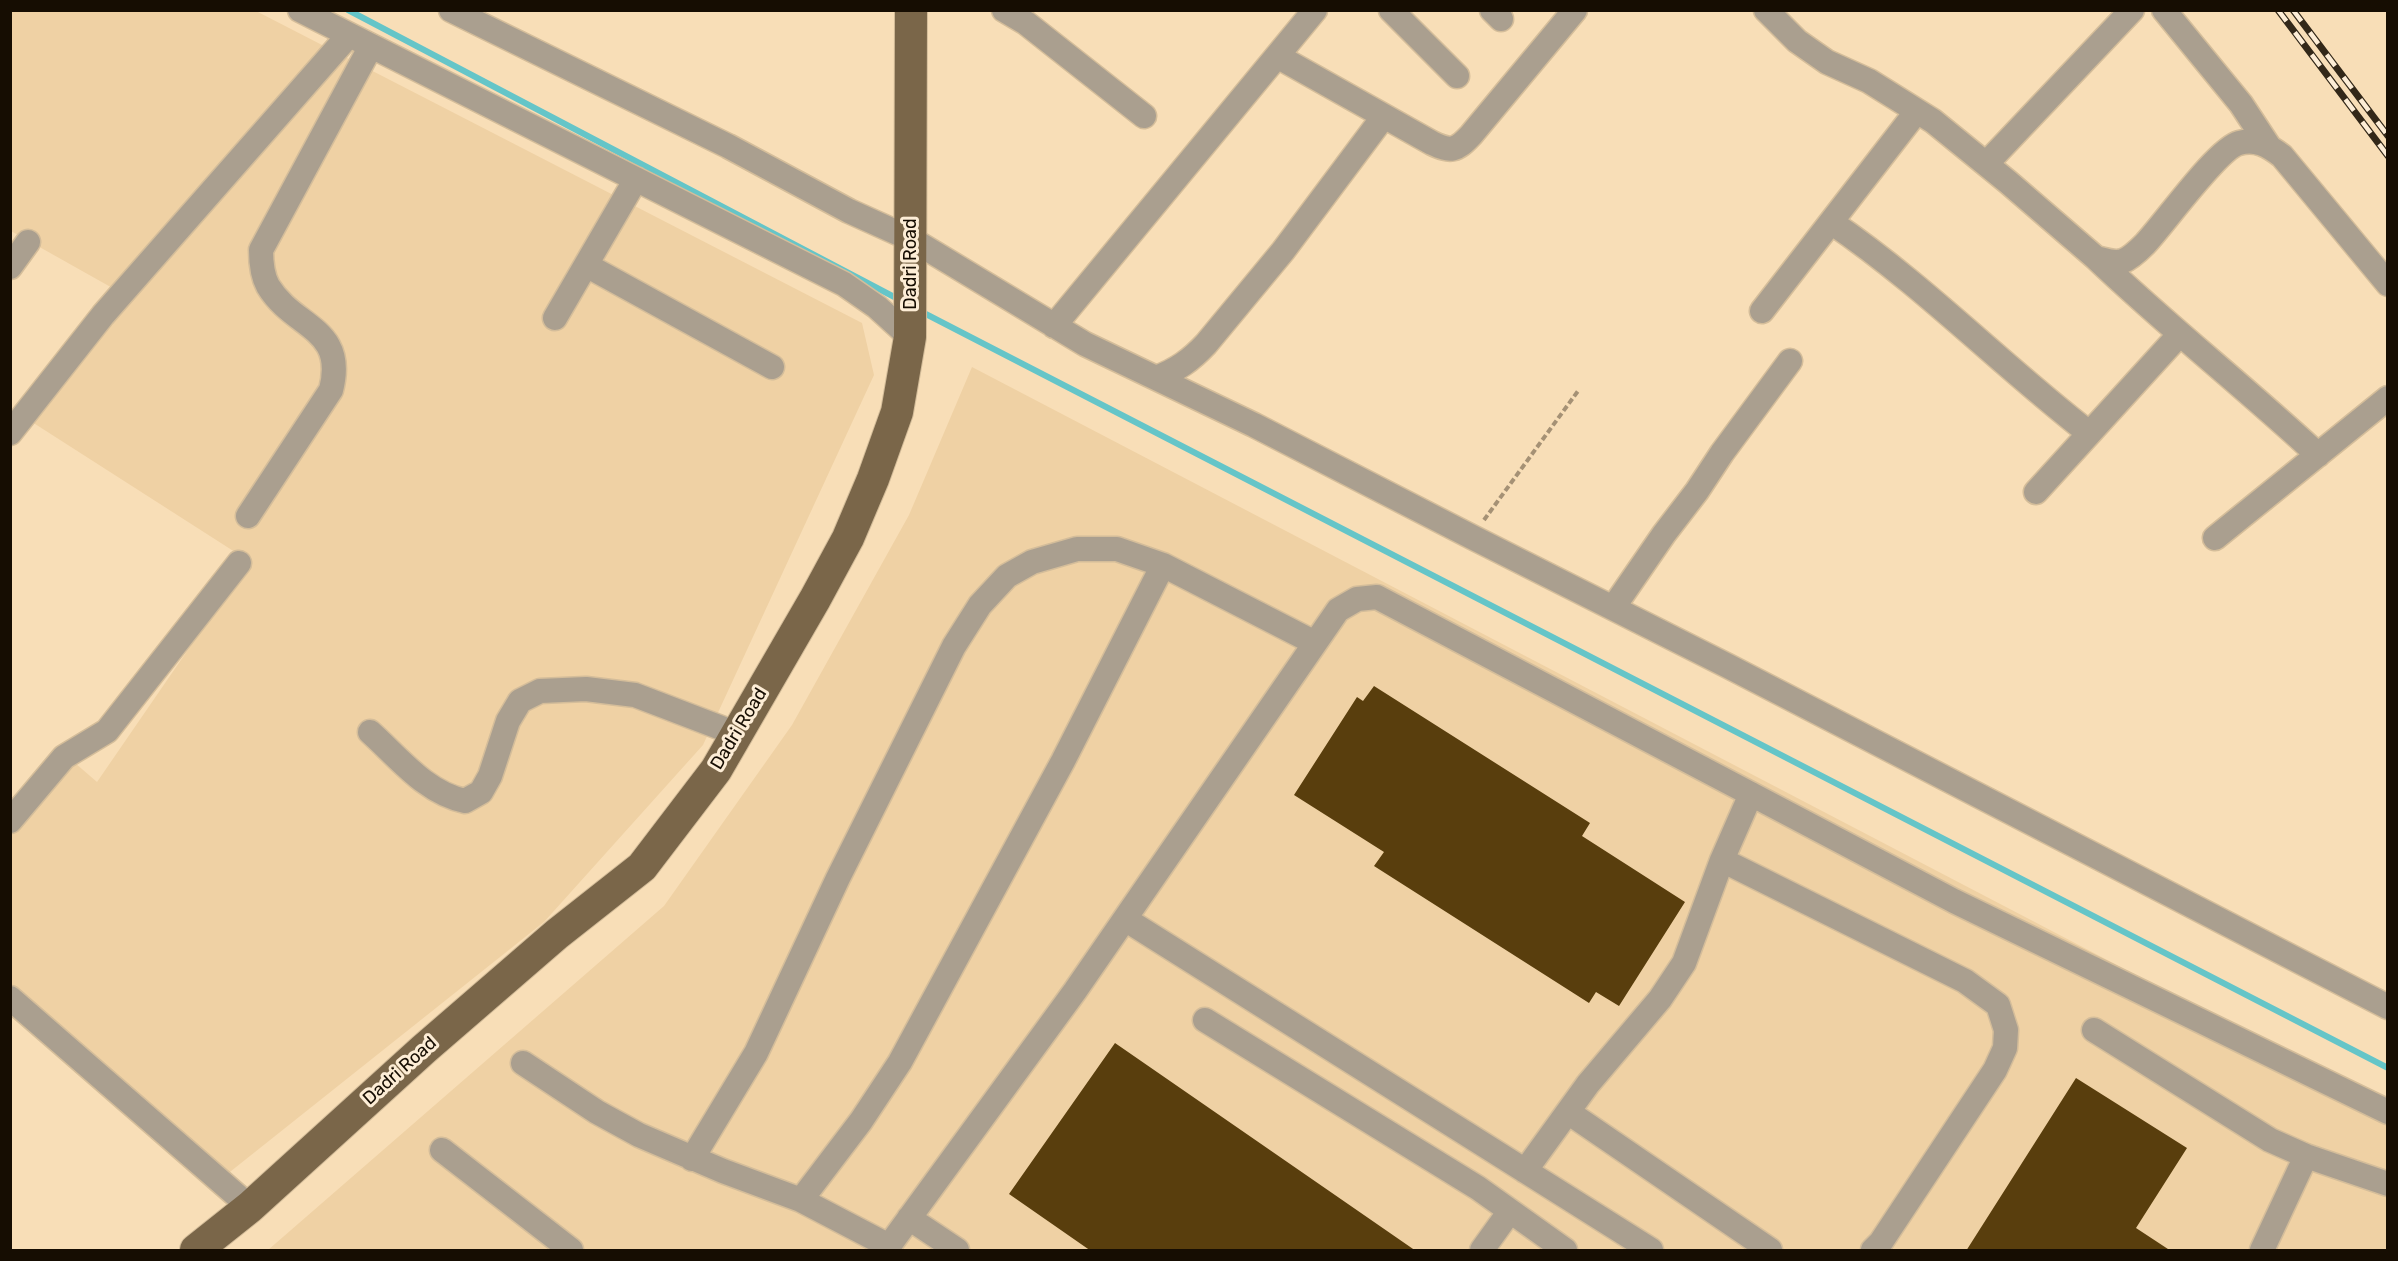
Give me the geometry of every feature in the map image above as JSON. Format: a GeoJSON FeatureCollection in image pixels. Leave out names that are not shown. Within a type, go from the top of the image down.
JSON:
{"type":"FeatureCollection","features":[{"type":"Feature","properties":{"kind":"main road","name":"Dadri Road"},"geometry":{"type":"LineString","coordinates":[[196,1251],[250,1207],[424,1049],[558,934],[642,867],[716,770],[737,734],[848,538],[873,479],[897,412],[910,324],[911,10]]}},
{"type":"Feature","properties":{"kind":"street"},"geometry":{"type":"LineString","coordinates":[[300,10],[844,284],[877,307],[910,324]]}},
{"type":"Feature","properties":{"kind":"street"},"geometry":{"type":"LineString","coordinates":[[451,10],[728,146],[911,245],[1085,344],[1264,430],[1739,671],[2388,1007]]}},
{"type":"Feature","properties":{"kind":"street"},"geometry":{"type":"LineString","coordinates":[[1004,10],[1026,23],[1144,116]]}},
{"type":"Feature","properties":{"kind":"street"},"geometry":{"type":"LineString","coordinates":[[1054,326],[1315,10]]}},
{"type":"Feature","properties":{"kind":"street"},"geometry":{"type":"LineString","coordinates":[[1391,10],[1457,76]]}},
{"type":"Feature","properties":{"kind":"street"},"geometry":{"type":"LineString","coordinates":[[1278,56],[1443,148],[1452,149],[1460,147],[1575,10]]}},
{"type":"Feature","properties":{"kind":"street"},"geometry":{"type":"LineString","coordinates":[[1766,10],[1797,41],[1827,62],[1869,81],[1917,111],[1986,164],[2260,401],[2318,455]]}},
{"type":"Feature","properties":{"kind":"street"},"geometry":{"type":"LineString","coordinates":[[1986,164],[2132,10]]}},
{"type":"Feature","properties":{"kind":"street"},"geometry":{"type":"LineString","coordinates":[[2164,10],[2241,104],[2268,145],[2282,156],[2388,284]]}},
{"type":"Feature","properties":{"kind":"street"},"geometry":{"type":"LineString","coordinates":[[10,433],[103,315],[349,35]]}},
{"type":"Feature","properties":{"kind":"street"},"geometry":{"type":"LineString","coordinates":[[248,516],[331,390],[336,372],[334,357],[327,342],[280,302],[267,285],[262,270],[261,250],[371,46]]}},
{"type":"Feature","properties":{"kind":"street"},"geometry":{"type":"LineString","coordinates":[[1762,311],[1917,111]]}},
{"type":"Feature","properties":{"kind":"street"},"geometry":{"type":"LineString","coordinates":[[1156,378],[1177,370],[1206,344],[1283,251],[1384,116]]}},
{"type":"Feature","properties":{"kind":"street"},"geometry":{"type":"LineString","coordinates":[[2096,258],[2110,262],[2123,260],[2133,255],[2152,236],[2222,153],[2231,147],[2240,143],[2254,142],[2268,145]]}},
{"type":"Feature","properties":{"kind":"street"},"geometry":{"type":"LineString","coordinates":[[555,318],[636,179]]}},
{"type":"Feature","properties":{"kind":"street"},"geometry":{"type":"LineString","coordinates":[[1831,222],[1889,264],[1977,338],[2040,396],[2089,433]]}},
{"type":"Feature","properties":{"kind":"street"},"geometry":{"type":"LineString","coordinates":[[10,267],[28,242]]}},
{"type":"Feature","properties":{"kind":"street"},"geometry":{"type":"LineString","coordinates":[[586,265],[772,367]]}},
{"type":"Feature","properties":{"kind":"street"},"geometry":{"type":"LineString","coordinates":[[2036,492],[2180,334]]}},
{"type":"Feature","properties":{"kind":"street"},"geometry":{"type":"LineString","coordinates":[[1613,608],[1790,361]]}},
{"type":"Feature","properties":{"kind":"street"},"geometry":{"type":"LineString","coordinates":[[2215,538],[2388,398]]}},
{"type":"Feature","properties":{"kind":"street"},"geometry":{"type":"LineString","coordinates":[[692,1159],[756,1053],[838,878],[954,646],[980,605],[1007,576],[1032,562],[1077,549],[1117,549],[1163,565],[1315,643]]}},
{"type":"Feature","properties":{"kind":"street"},"geometry":{"type":"LineString","coordinates":[[10,821],[64,757],[107,731],[239,563]]}},
{"type":"Feature","properties":{"kind":"street"},"geometry":{"type":"LineString","coordinates":[[801,1200],[861,1121],[900,1062],[1063,761],[1163,565]]}},
{"type":"Feature","properties":{"kind":"street"},"geometry":{"type":"LineString","coordinates":[[523,1063],[597,1112],[639,1135],[692,1159],[801,1200],[887,1248],[1075,991],[1338,610],[1357,599],[1377,597],[1954,901],[2388,1112]]}},
{"type":"Feature","properties":{"kind":"street"},"geometry":{"type":"LineString","coordinates":[[370,732],[430,787],[448,798],[465,801],[481,792],[490,776],[508,721],[520,701],[540,691],[586,689],[635,695],[737,734]]}},
{"type":"Feature","properties":{"kind":"street"},"geometry":{"type":"LineString","coordinates":[[1525,1171],[1595,1076],[1660,999],[1684,963],[1722,860],[1751,794]]}},
{"type":"Feature","properties":{"kind":"street"},"geometry":{"type":"LineString","coordinates":[[1722,860],[1965,981],[1998,1005],[2006,1030],[2005,1048],[1995,1070],[1873,1251]]}},
{"type":"Feature","properties":{"kind":"street"},"geometry":{"type":"LineString","coordinates":[[1125,919],[1651,1251]]}},
{"type":"Feature","properties":{"kind":"street"},"geometry":{"type":"LineString","coordinates":[[10,998],[250,1207]]}},
{"type":"Feature","properties":{"kind":"street"},"geometry":{"type":"LineString","coordinates":[[1205,1020],[1478,1188],[1565,1251]]}},
{"type":"Feature","properties":{"kind":"street"},"geometry":{"type":"LineString","coordinates":[[2094,1030],[2270,1140],[2306,1156],[2388,1184]]}},
{"type":"Feature","properties":{"kind":"street"},"geometry":{"type":"LineString","coordinates":[[1568,1112],[1770,1251]]}},
{"type":"Feature","properties":{"kind":"street"},"geometry":{"type":"LineString","coordinates":[[442,1150],[571,1251]]}},
{"type":"Feature","properties":{"kind":"street"},"geometry":{"type":"LineString","coordinates":[[2262,1251],[2306,1156]]}},
{"type":"Feature","properties":{"kind":"street"},"geometry":{"type":"LineString","coordinates":[[1482,1251],[1510,1211]]}},
{"type":"Feature","properties":{"kind":"street"},"geometry":{"type":"LineString","coordinates":[[909,1218],[957,1251]]}},
{"type":"Feature","properties":{"kind":"path"},"geometry":{"type":"LineString","coordinates":[[1472,537],[1578,391]]}},
{"type":"Feature","properties":{"kind":"shaded area"},"geometry":{"type":"Polygon","coordinates":[[[11,11],[256,11],[862,323],[874,375],[703,745],[544,922],[211,1187],[11,1015],[11,807],[60,750],[97,782],[249,561],[32,422],[132,299],[11,231],[11,11]]]}},
{"type":"Feature","properties":{"kind":"shaded area"},"geometry":{"type":"Polygon","coordinates":[[[972,367],[2387,1106],[2387,1250],[268,1250],[664,906],[792,725],[909,515],[972,367]]]}},
{"type":"Feature","properties":{"kind":"building"},"geometry":{"type":"Polygon","coordinates":[[[1374,686],[1590,823],[1582,836],[1685,902],[1619,1006],[1596,992],[1589,1003],[1374,866],[1384,852],[1294,795],[1357,697],[1363,701],[1374,686]]]}},
{"type":"Feature","properties":{"kind":"building"},"geometry":{"type":"Polygon","coordinates":[[[1115,1043],[1416,1251],[1091,1251],[1009,1194],[1115,1043]]]}},
{"type":"Feature","properties":{"kind":"building"},"geometry":{"type":"Polygon","coordinates":[[[2076,1078],[2187,1148],[2136,1228],[2171,1251],[1966,1251],[2076,1078]]]}},
{"type":"Feature","properties":{"kind":"waterway"},"geometry":{"type":"LineString","coordinates":[[348,10],[900,300]]}},
{"type":"Feature","properties":{"kind":"waterway"},"geometry":{"type":"LineString","coordinates":[[920,311],[2388,1068]]}},
{"type":"Feature","properties":{"kind":"railway"},"geometry":{"type":"LineString","coordinates":[[2278,10],[2388,156]]}},
{"type":"Feature","properties":{"kind":"railway"},"geometry":{"type":"LineString","coordinates":[[2293,10],[2388,136]]}}]}
